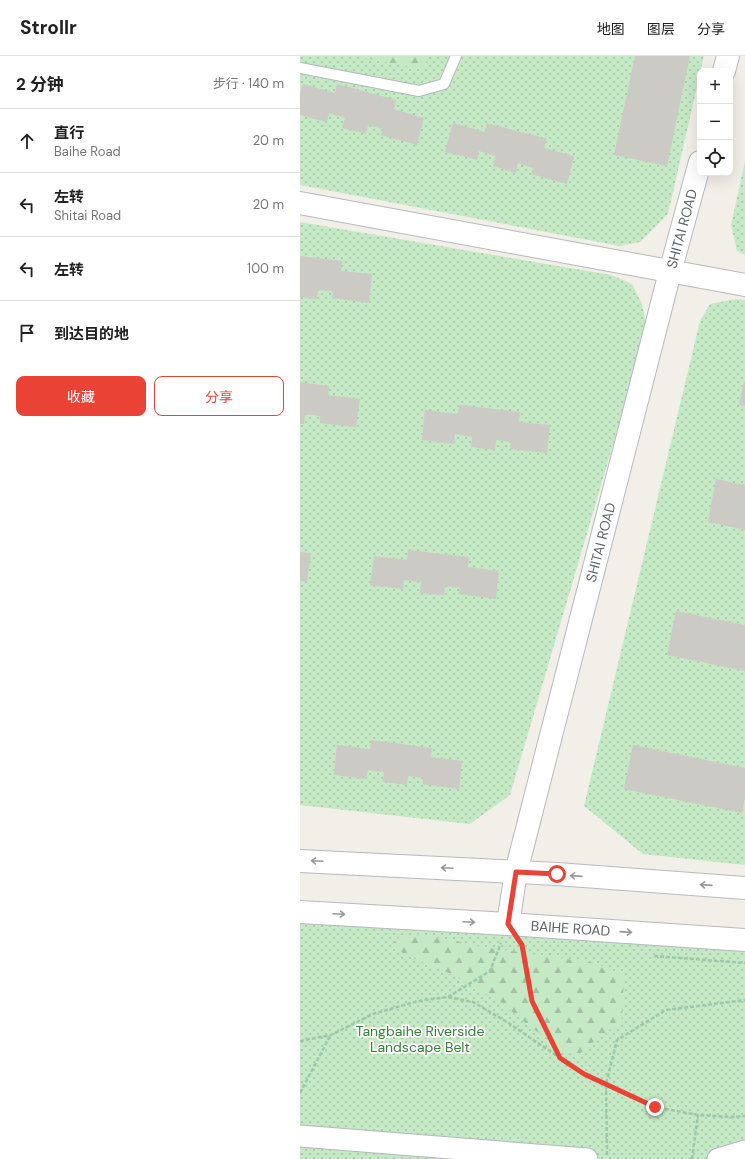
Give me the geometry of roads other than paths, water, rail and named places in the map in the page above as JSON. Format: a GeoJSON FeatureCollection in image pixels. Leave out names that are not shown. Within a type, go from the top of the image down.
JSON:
{"type":"FeatureCollection","features":[{"type":"Feature","properties":{"kind":"street"},"geometry":{"type":"LineString","coordinates":[[725,68],[728,56]]}},
{"type":"Feature","properties":{"kind":"street","name":"SHITAI ROAD"},"geometry":{"type":"LineString","coordinates":[[508,924],[516,872],[670,272],[697,173]]}},
{"type":"Feature","properties":{"kind":"street"},"geometry":{"type":"LineString","coordinates":[[300,203],[745,285]]}},
{"type":"Feature","properties":{"kind":"street"},"geometry":{"type":"LineString","coordinates":[[300,861],[516,872],[745,888]]}},
{"type":"Feature","properties":{"kind":"street","name":"BAIHE ROAD"},"geometry":{"type":"LineString","coordinates":[[300,912],[745,940]]}},
{"type":"Feature","properties":{"kind":"street"},"geometry":{"type":"LineString","coordinates":[[300,1136],[587,1159]]}},
{"type":"Feature","properties":{"kind":"street"},"geometry":{"type":"LineString","coordinates":[[718,1159],[745,1151]]}},
{"type":"Feature","properties":{"kind":"lane"},"geometry":{"type":"LineString","coordinates":[[300,68],[419,91],[444,84],[456,56]]}},
{"type":"Feature","properties":{"kind":"park label","name":"Tangbaihe Riverside Landscape Belt"},"geometry":{"type":"Point","coordinates":[420,1040]}}]}
